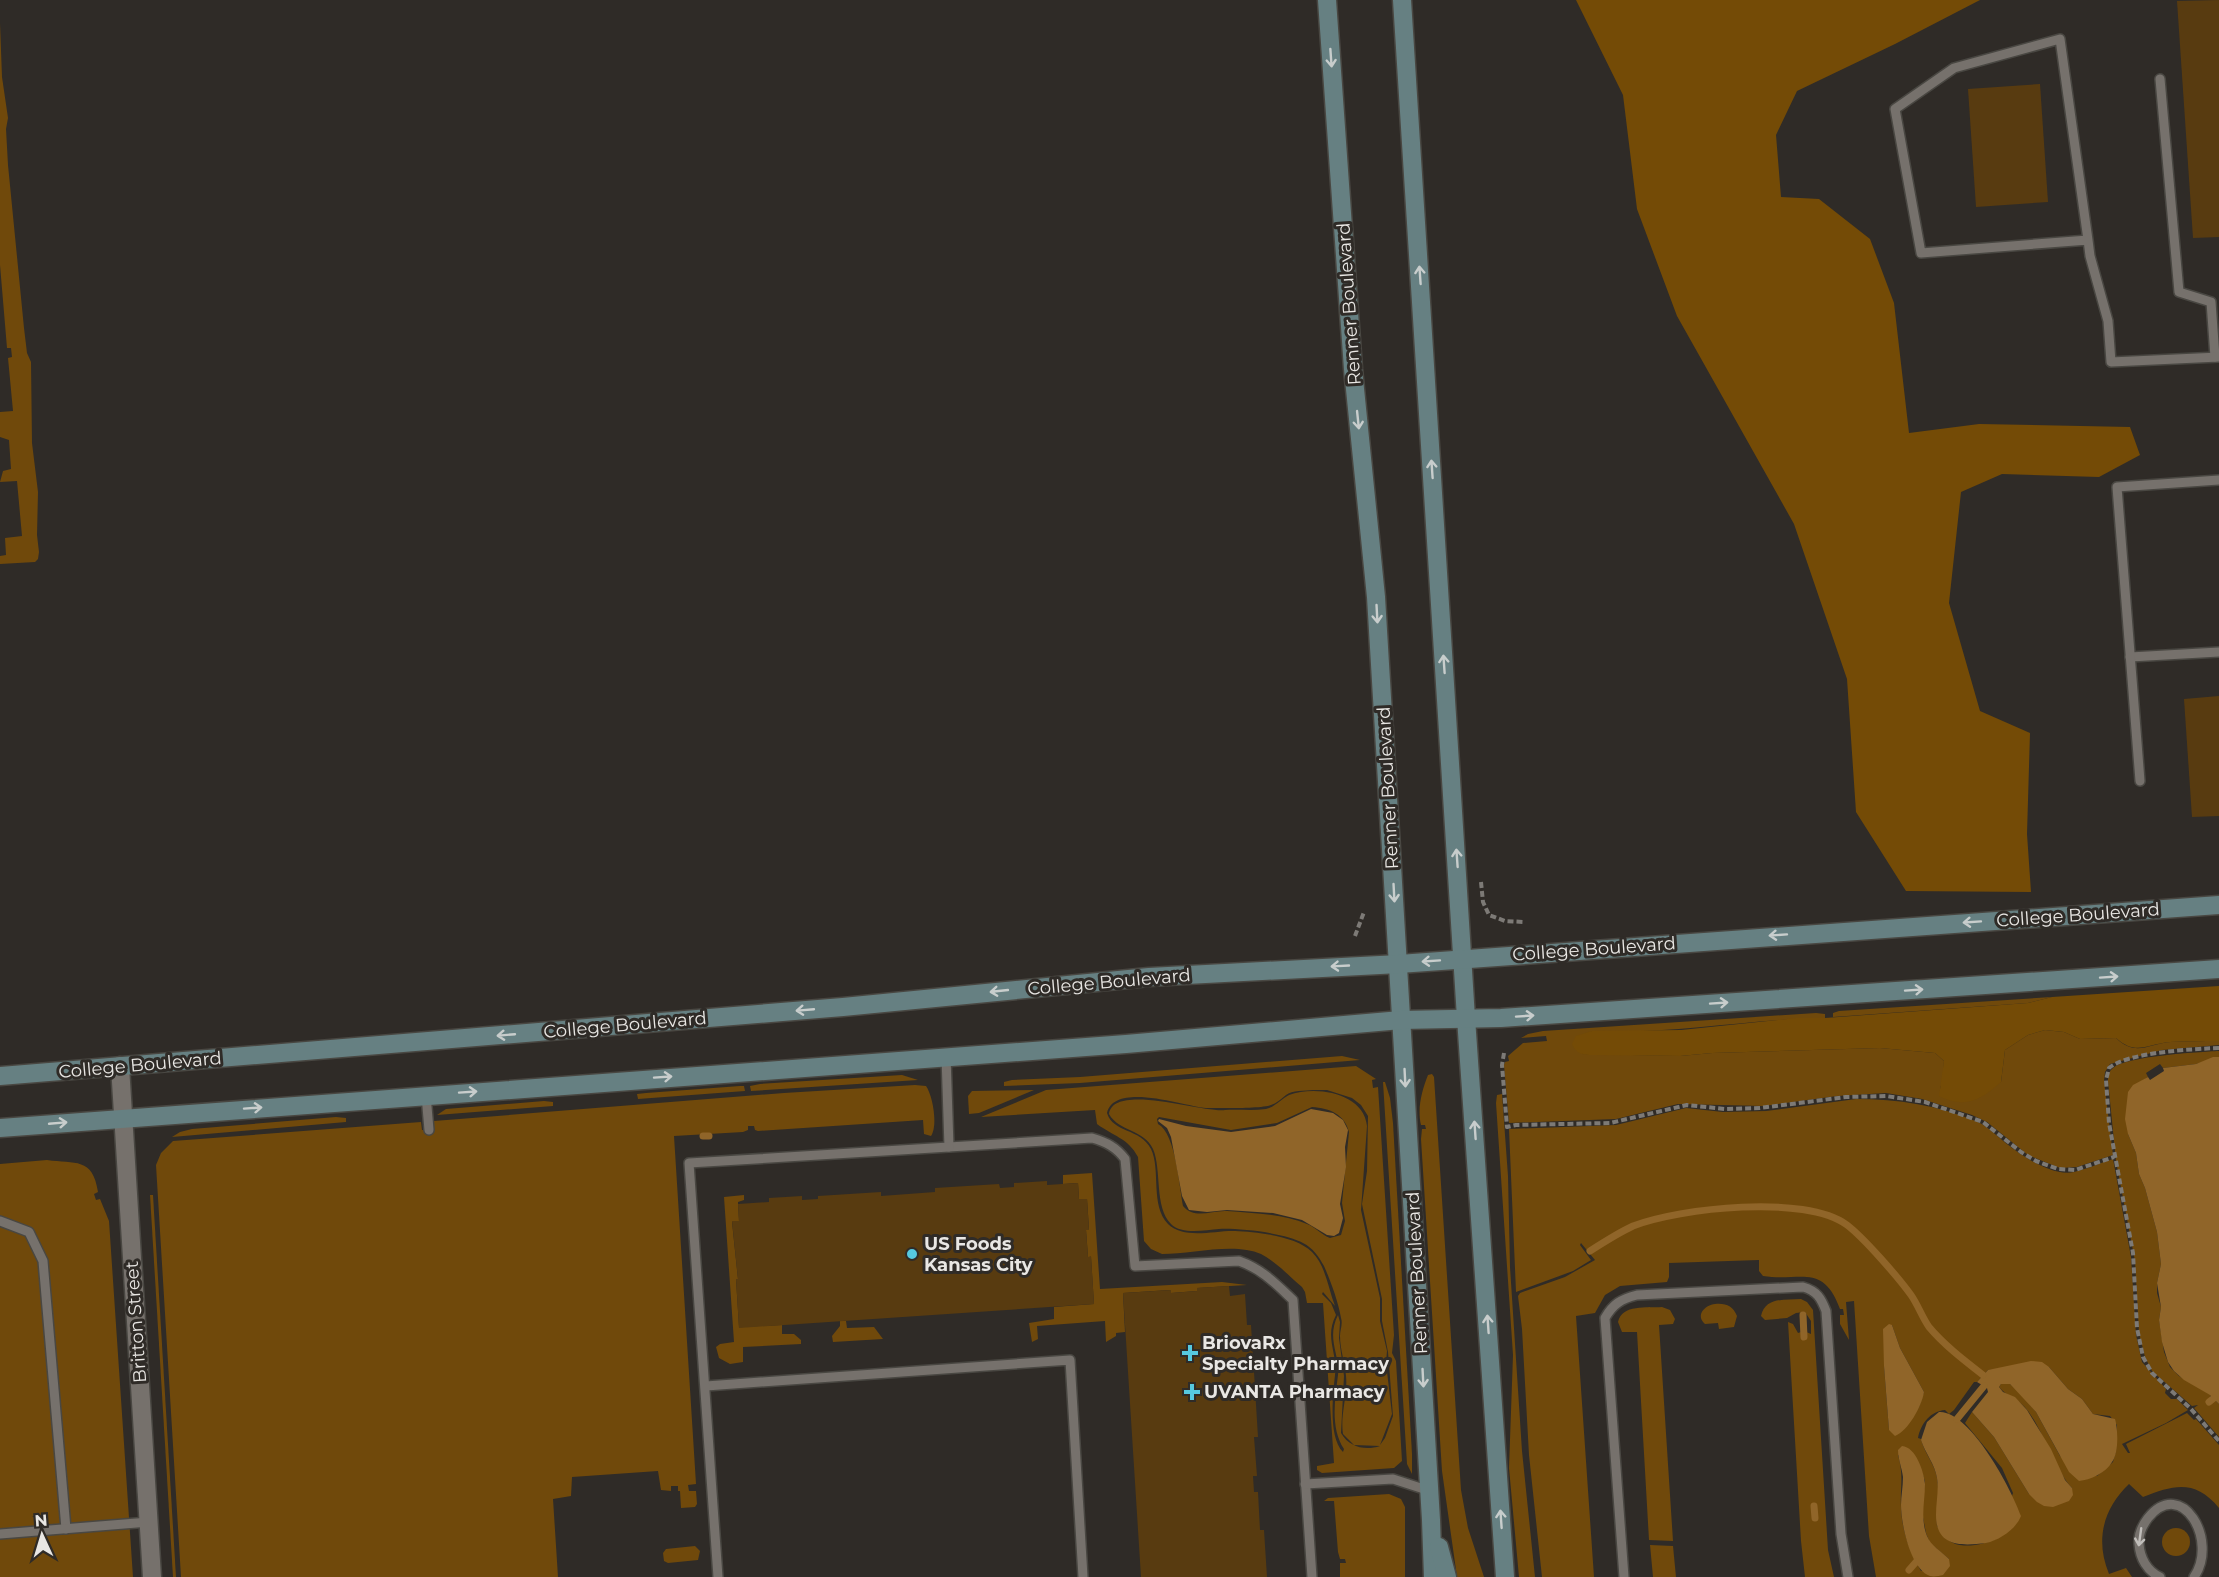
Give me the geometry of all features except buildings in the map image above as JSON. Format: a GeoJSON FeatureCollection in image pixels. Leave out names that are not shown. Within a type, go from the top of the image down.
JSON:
{"type":"FeatureCollection","features":[{"type":"Feature","properties":{"kind":"main road","name":"Renner Boulevard"},"geometry":{"type":"LineString","coordinates":[[1327,0],[1353,369],[1376,597],[1430,1491],[1433,1577]]}},
{"type":"Feature","properties":{"kind":"main road"},"geometry":{"type":"LineString","coordinates":[[1402,0],[1466,1018],[1505,1577]]}},
{"type":"Feature","properties":{"kind":"main road","name":"College Boulevard"},"geometry":{"type":"LineString","coordinates":[[0,1076],[843,1007],[1149,977],[1399,964],[2219,905]]}},
{"type":"Feature","properties":{"kind":"main road"},"geometry":{"type":"LineString","coordinates":[[0,1128],[1126,1044],[1401,1020],[1501,1018],[2219,969]]}},
{"type":"Feature","properties":{"kind":"main road"},"geometry":{"type":"LineString","coordinates":[[1431,1520],[1447,1577]]}},
{"type":"Feature","properties":{"kind":"street","name":"Britton Street"},"geometry":{"type":"LineString","coordinates":[[120,1066],[152,1577]]}},
{"type":"Feature","properties":{"kind":"lane"},"geometry":{"type":"LineString","coordinates":[[2088,240],[1921,253],[1895,109],[1954,68],[2060,39],[2088,240],[2090,256],[2108,321],[2111,362],[2217,357],[2215,301],[2178,291],[2160,79]]}},
{"type":"Feature","properties":{"kind":"lane"},"geometry":{"type":"LineString","coordinates":[[2140,781],[2116,487],[2219,480]]}},
{"type":"Feature","properties":{"kind":"lane"},"geometry":{"type":"LineString","coordinates":[[2130,657],[2219,652]]}},
{"type":"Feature","properties":{"kind":"lane"},"geometry":{"type":"LineString","coordinates":[[946,1056],[949,1148]]}},
{"type":"Feature","properties":{"kind":"lane"},"geometry":{"type":"LineString","coordinates":[[426,1095],[429,1130]]}},
{"type":"Feature","properties":{"kind":"lane"},"geometry":{"type":"LineString","coordinates":[[718,1577],[689,1163],[1092,1138],[1106,1142],[1118,1150],[1125,1159],[1135,1266],[1239,1261],[1267,1275],[1293,1300],[1312,1577]]}},
{"type":"Feature","properties":{"kind":"lane"},"geometry":{"type":"LineString","coordinates":[[0,1221],[29,1232],[44,1261],[66,1529]]}},
{"type":"Feature","properties":{"kind":"lane"},"geometry":{"type":"LineString","coordinates":[[1624,1577],[1605,1318],[1610,1308],[1623,1298],[1636,1295],[1803,1287],[1814,1290],[1822,1299],[1826,1311],[1841,1534],[1848,1577]]}},
{"type":"Feature","properties":{"kind":"lane"},"geometry":{"type":"LineString","coordinates":[[706,1386],[1070,1360],[1083,1577]]}},
{"type":"Feature","properties":{"kind":"lane"},"geometry":{"type":"LineString","coordinates":[[1305,1484],[1393,1479],[1430,1491]]}},
{"type":"Feature","properties":{"kind":"lane"},"geometry":{"type":"LineString","coordinates":[[2160,1577],[2145,1564],[2139,1552],[2138,1539],[2146,1521],[2160,1509],[2171,1505],[2184,1505],[2195,1509],[2205,1517]]}},
{"type":"Feature","properties":{"kind":"lane"},"geometry":{"type":"LineString","coordinates":[[0,1534],[149,1522]]}},
{"type":"Feature","properties":{"kind":"lane"},"geometry":{"type":"LineString","coordinates":[[2194,1577],[2210,1562]]}},
{"type":"Feature","properties":{"kind":"path"},"geometry":{"type":"LineString","coordinates":[[1481,882],[1483,902],[1489,915],[1505,921],[1524,922]]}},
{"type":"Feature","properties":{"kind":"path"},"geometry":{"type":"LineString","coordinates":[[1355,936],[1364,912]]}},
{"type":"Feature","properties":{"kind":"path"},"geometry":{"type":"LineString","coordinates":[[2219,1048],[2166,1052],[2117,1063],[2109,1068],[2106,1076],[2114,1157],[2133,1253],[2137,1328],[2145,1362],[2152,1373],[2191,1409],[2219,1441]]}},
{"type":"Feature","properties":{"kind":"path"},"geometry":{"type":"LineString","coordinates":[[1504,1053],[1502,1065],[1507,1127],[1610,1123],[1687,1105],[1725,1109],[1760,1108],[1853,1096],[1886,1096],[1934,1105],[1983,1122],[2020,1152],[2058,1169],[2074,1170],[2114,1157]]}},
{"type":"Feature","properties":{"kind":"shaded area"},"geometry":{"type":"Polygon","coordinates":[[[1576,0],[1980,0],[1797,91],[1776,135],[1781,197],[1819,199],[1870,239],[1894,303],[1909,433],[1979,424],[2130,427],[2140,455],[2099,477],[2002,474],[1961,492],[1949,603],[1980,711],[2030,733],[2027,834],[2031,892],[1906,891],[1856,812],[1847,679],[1794,524],[1677,316],[1637,209],[1623,95],[1576,0]]]}},
{"type":"Feature","properties":{"kind":"shaded area"},"geometry":{"type":"Polygon","coordinates":[[[0,23],[2,77],[8,118],[6,129],[8,165],[24,328],[27,353],[31,362],[32,443],[38,492],[39,552],[35,562],[0,564],[0,556],[6,555],[5,538],[22,536],[17,481],[0,482],[3,471],[11,469],[9,440],[0,437],[0,412],[13,411],[8,358],[12,357],[11,348],[7,348],[0,265],[0,23]]]}},
{"type":"Feature","properties":{"kind":"shaded area"},"geometry":{"type":"Polygon","coordinates":[[[2219,986],[2219,1041],[2170,1042],[2136,1048],[2116,1038],[2080,1039],[2064,1032],[2045,1030],[2028,1035],[2005,1050],[2001,1082],[1987,1094],[1965,1102],[1948,1100],[1939,1096],[1944,1061],[1935,1053],[1880,1048],[1680,1056],[1592,1055],[1579,1052],[1572,1044],[1576,1036],[1592,1031],[1681,1030],[1796,1018],[1825,1018],[2028,1003],[2052,997],[2219,986]]]}},
{"type":"Feature","properties":{"kind":"shaded area"},"geometry":{"type":"Polygon","coordinates":[[[2052,997],[2028,1003],[1833,1017],[1833,1013],[1839,1011],[2052,997]]]}},
{"type":"Feature","properties":{"kind":"shaded area"},"geometry":{"type":"Polygon","coordinates":[[[1825,1014],[1825,1018],[1650,1031],[1592,1031],[1582,1054],[1680,1056],[1880,1048],[1935,1053],[1944,1061],[1940,1089],[2001,1082],[2005,1050],[2028,1035],[2045,1030],[2064,1032],[2080,1039],[2116,1038],[2123,1044],[2136,1048],[2182,1041],[2219,1041],[2219,1045],[2162,1050],[2110,1064],[2105,1072],[2104,1081],[2113,1155],[2077,1167],[2060,1168],[2028,1155],[1987,1122],[1972,1115],[1922,1099],[1886,1093],[1837,1096],[1764,1106],[1678,1104],[1616,1119],[1509,1123],[1505,1062],[1509,1061],[1508,1056],[1523,1043],[1547,1041],[1546,1036],[1521,1038],[1528,1034],[1543,1031],[1825,1014]]]}},
{"type":"Feature","properties":{"kind":"shaded area"},"geometry":{"type":"Polygon","coordinates":[[[2219,1051],[2219,1057],[2196,1064],[2163,1068],[2160,1064],[2146,1073],[2148,1077],[2136,1085],[2128,1134],[2136,1153],[2139,1174],[2157,1232],[2161,1264],[2157,1293],[2161,1307],[2159,1320],[2164,1352],[2170,1367],[2179,1376],[2211,1395],[2207,1402],[2216,1401],[2219,1404],[2219,1437],[2194,1408],[2198,1405],[2192,1406],[2152,1371],[2145,1357],[2139,1333],[2135,1261],[2116,1161],[2108,1081],[2113,1068],[2133,1060],[2163,1055],[2219,1051]]]}},
{"type":"Feature","properties":{"kind":"shaded area"},"geometry":{"type":"Polygon","coordinates":[[[1342,1056],[1360,1060],[1080,1083],[1004,1086],[1004,1082],[1012,1080],[1080,1077],[1342,1056]]]}},
{"type":"Feature","properties":{"kind":"shaded area"},"geometry":{"type":"Polygon","coordinates":[[[2219,1057],[2219,1404],[2210,1395],[2184,1380],[2168,1362],[2159,1320],[2161,1307],[2157,1283],[2161,1264],[2157,1232],[2125,1119],[2128,1092],[2133,1085],[2148,1077],[2150,1080],[2164,1071],[2163,1068],[2196,1064],[2219,1057]]]}},
{"type":"Feature","properties":{"kind":"shaded area"},"geometry":{"type":"Polygon","coordinates":[[[1356,1066],[1376,1079],[1372,1080],[1373,1088],[1378,1087],[1394,1335],[1392,1353],[1396,1361],[1402,1461],[1394,1468],[1322,1473],[1317,1470],[1317,1466],[1334,1463],[1323,1303],[1307,1303],[1302,1287],[1261,1254],[1239,1249],[1226,1249],[1162,1254],[1151,1249],[1144,1241],[1138,1157],[1125,1141],[1097,1124],[1095,1110],[981,1117],[1046,1090],[1356,1066]],[[1327,1090],[1292,1092],[1271,1105],[1249,1108],[1206,1108],[1137,1097],[1123,1099],[1113,1104],[1107,1113],[1115,1124],[1140,1137],[1151,1149],[1154,1157],[1159,1207],[1168,1224],[1175,1229],[1191,1233],[1235,1231],[1276,1236],[1296,1242],[1317,1258],[1324,1270],[1335,1306],[1323,1292],[1322,1294],[1331,1303],[1336,1315],[1331,1331],[1335,1367],[1333,1426],[1338,1445],[1343,1452],[1335,1423],[1338,1367],[1333,1332],[1338,1315],[1340,1322],[1339,1338],[1344,1376],[1341,1433],[1348,1442],[1353,1445],[1358,1447],[1380,1446],[1354,1445],[1343,1434],[1342,1420],[1346,1383],[1340,1341],[1342,1320],[1332,1285],[1318,1256],[1310,1247],[1295,1239],[1274,1234],[1228,1229],[1187,1231],[1171,1224],[1162,1208],[1153,1149],[1144,1138],[1113,1120],[1109,1114],[1114,1105],[1126,1100],[1142,1099],[1214,1110],[1266,1109],[1289,1095],[1312,1091],[1337,1094],[1357,1106],[1364,1115],[1367,1126],[1361,1210],[1380,1298],[1380,1321],[1387,1351],[1386,1363],[1392,1414],[1380,1445],[1393,1416],[1388,1352],[1382,1321],[1382,1299],[1362,1204],[1367,1171],[1368,1116],[1361,1105],[1352,1098],[1327,1090]],[[1312,1107],[1277,1123],[1231,1130],[1159,1117],[1158,1124],[1169,1138],[1173,1149],[1183,1206],[1193,1213],[1227,1211],[1278,1216],[1307,1224],[1330,1238],[1341,1235],[1345,1221],[1342,1203],[1349,1132],[1344,1121],[1336,1114],[1312,1107]]]}},
{"type":"Feature","properties":{"kind":"shaded area"},"geometry":{"type":"Polygon","coordinates":[[[1432,1074],[1461,1490],[1468,1528],[1484,1577],[1457,1577],[1442,1471],[1421,1139],[1422,1129],[1426,1129],[1425,1125],[1421,1125],[1420,1112],[1424,1087],[1428,1075],[1432,1074]]]}},
{"type":"Feature","properties":{"kind":"shaded area"},"geometry":{"type":"Polygon","coordinates":[[[902,1075],[918,1080],[751,1091],[750,1086],[760,1084],[902,1075]]]}},
{"type":"Feature","properties":{"kind":"shaded area"},"geometry":{"type":"Polygon","coordinates":[[[1383,1082],[1385,1082],[1390,1098],[1393,1123],[1412,1474],[1407,1464],[1383,1082]]]}},
{"type":"Feature","properties":{"kind":"shaded area"},"geometry":{"type":"Polygon","coordinates":[[[744,1086],[745,1091],[638,1099],[637,1094],[646,1093],[744,1086]]]}},
{"type":"Feature","properties":{"kind":"shaded area"},"geometry":{"type":"Polygon","coordinates":[[[926,1086],[931,1097],[934,1125],[931,1136],[924,1134],[923,1120],[758,1131],[754,1126],[748,1126],[748,1130],[743,1132],[674,1136],[696,1484],[688,1485],[689,1491],[696,1491],[697,1504],[695,1507],[681,1508],[678,1486],[671,1486],[671,1491],[661,1490],[658,1471],[572,1477],[571,1496],[553,1499],[558,1577],[181,1577],[156,1165],[161,1153],[173,1141],[421,1122],[422,1130],[434,1129],[434,1121],[926,1086]]]}},
{"type":"Feature","properties":{"kind":"shaded area"},"geometry":{"type":"Polygon","coordinates":[[[1034,1090],[979,1113],[969,1114],[968,1096],[972,1091],[1034,1090]]]}},
{"type":"Feature","properties":{"kind":"shaded area"},"geometry":{"type":"Polygon","coordinates":[[[1502,1094],[1522,1451],[1535,1577],[1519,1577],[1509,1468],[1513,1355],[1496,1103],[1497,1095],[1502,1094]]]}},
{"type":"Feature","properties":{"kind":"shaded area"},"geometry":{"type":"Polygon","coordinates":[[[1856,1099],[1903,1102],[1948,1111],[1978,1122],[2013,1149],[2048,1169],[2066,1173],[2074,1172],[2113,1159],[2131,1257],[2136,1335],[2142,1362],[2166,1389],[2165,1393],[2171,1399],[2177,1399],[2188,1410],[2122,1444],[2130,1453],[2126,1444],[2187,1413],[2194,1420],[2196,1419],[2219,1445],[2219,1508],[2201,1492],[2193,1489],[2174,1488],[2143,1497],[2129,1484],[2113,1504],[2102,1537],[2109,1574],[2126,1568],[2132,1577],[1876,1577],[1869,1536],[1854,1301],[1846,1302],[1849,1340],[1840,1324],[1840,1315],[1844,1315],[1843,1309],[1840,1309],[1826,1285],[1818,1279],[1763,1276],[1759,1271],[1759,1260],[1669,1263],[1667,1282],[1620,1286],[1605,1295],[1595,1313],[1576,1316],[1594,1577],[1542,1577],[1529,1455],[1518,1296],[1520,1293],[1565,1277],[1595,1260],[1581,1243],[1580,1245],[1591,1260],[1573,1271],[1516,1292],[1509,1129],[1616,1125],[1686,1108],[1723,1112],[1766,1111],[1856,1099]],[[1892,1325],[1884,1366],[1889,1430],[1905,1428],[1919,1407],[1924,1392],[1900,1348],[1892,1325]],[[2049,1367],[1988,1370],[1977,1382],[1974,1382],[1954,1410],[1949,1414],[1945,1410],[1940,1411],[1927,1419],[1918,1438],[1921,1439],[1937,1478],[1937,1526],[1950,1541],[1967,1546],[1998,1538],[2013,1493],[2002,1468],[1965,1423],[1972,1412],[1994,1437],[2029,1494],[2072,1488],[2065,1480],[2028,1411],[1999,1387],[2001,1384],[2010,1384],[2036,1412],[2060,1456],[2097,1476],[2113,1462],[2116,1451],[2117,1425],[2110,1416],[2093,1414],[2082,1399],[2068,1389],[2049,1367]],[[1898,1455],[1903,1524],[1910,1548],[1921,1571],[1949,1559],[1930,1543],[1926,1533],[1922,1512],[1925,1481],[1919,1464],[1898,1455]]]}},
{"type":"Feature","properties":{"kind":"shaded area"},"geometry":{"type":"Polygon","coordinates":[[[553,1102],[553,1106],[437,1115],[446,1109],[553,1102]]]}},
{"type":"Feature","properties":{"kind":"shaded area"},"geometry":{"type":"Polygon","coordinates":[[[1311,1109],[1333,1113],[1343,1120],[1348,1130],[1345,1147],[1346,1167],[1340,1204],[1343,1218],[1339,1233],[1334,1236],[1327,1235],[1302,1220],[1273,1213],[1189,1210],[1182,1196],[1171,1137],[1167,1128],[1158,1121],[1159,1119],[1186,1126],[1231,1132],[1275,1126],[1311,1109]]]}},
{"type":"Feature","properties":{"kind":"shaded area"},"geometry":{"type":"Polygon","coordinates":[[[346,1118],[346,1122],[172,1137],[192,1129],[346,1118]]]}},
{"type":"Feature","properties":{"kind":"shaded area"},"geometry":{"type":"Polygon","coordinates":[[[47,1160],[81,1164],[87,1168],[96,1181],[98,1192],[94,1194],[96,1200],[100,1199],[109,1221],[133,1577],[0,1577],[0,1164],[47,1160]]]}},
{"type":"Feature","properties":{"kind":"shaded area"},"geometry":{"type":"Polygon","coordinates":[[[1092,1173],[1100,1289],[1222,1282],[1247,1285],[1197,1288],[1197,1291],[1171,1293],[1170,1290],[1123,1293],[1125,1332],[1116,1333],[1116,1336],[1106,1342],[1105,1321],[1037,1326],[1038,1339],[1032,1342],[1029,1323],[1054,1319],[1054,1307],[1094,1304],[1091,1257],[1088,1257],[1086,1230],[1089,1229],[1087,1199],[1079,1199],[1078,1183],[1063,1184],[1063,1175],[1092,1173]]]}},
{"type":"Feature","properties":{"kind":"shaded area"},"geometry":{"type":"Polygon","coordinates":[[[150,1195],[153,1195],[176,1577],[173,1577],[150,1195]]]}},
{"type":"Feature","properties":{"kind":"shaded area"},"geometry":{"type":"Polygon","coordinates":[[[744,1195],[744,1200],[738,1202],[739,1221],[732,1222],[738,1279],[736,1279],[739,1327],[782,1325],[782,1334],[794,1334],[801,1340],[801,1344],[743,1347],[743,1362],[730,1364],[719,1358],[716,1347],[720,1344],[734,1342],[724,1197],[744,1195]]]}},
{"type":"Feature","properties":{"kind":"shaded area"},"geometry":{"type":"Polygon","coordinates":[[[1801,1299],[1807,1302],[1813,1310],[1828,1550],[1834,1577],[1805,1577],[1801,1541],[1788,1322],[1793,1324],[1798,1333],[1804,1331],[1811,1334],[1811,1321],[1805,1312],[1796,1313],[1787,1318],[1765,1320],[1761,1316],[1763,1310],[1771,1303],[1801,1299]]]}},
{"type":"Feature","properties":{"kind":"shaded area"},"geometry":{"type":"Polygon","coordinates":[[[1715,1304],[1726,1305],[1733,1310],[1737,1316],[1734,1327],[1719,1329],[1718,1323],[1705,1324],[1702,1321],[1702,1311],[1715,1304]]]}},
{"type":"Feature","properties":{"kind":"shaded area"},"geometry":{"type":"Polygon","coordinates":[[[1643,1307],[1662,1307],[1670,1310],[1675,1319],[1673,1324],[1659,1325],[1673,1541],[1649,1540],[1637,1332],[1622,1332],[1618,1322],[1624,1312],[1643,1307]]]}},
{"type":"Feature","properties":{"kind":"shaded area"},"geometry":{"type":"Polygon","coordinates":[[[840,1321],[846,1321],[847,1328],[874,1327],[883,1339],[833,1342],[832,1336],[840,1326],[840,1321]]]}},
{"type":"Feature","properties":{"kind":"shaded area"},"geometry":{"type":"Polygon","coordinates":[[[1889,1324],[1892,1325],[1900,1348],[1924,1392],[1914,1417],[1905,1429],[1895,1436],[1889,1430],[1884,1366],[1883,1329],[1889,1324]]]}},
{"type":"Feature","properties":{"kind":"shaded area"},"geometry":{"type":"Polygon","coordinates":[[[2031,1361],[2042,1362],[2049,1367],[2068,1389],[2082,1399],[2093,1414],[2115,1419],[2116,1423],[2117,1447],[2112,1462],[2097,1475],[2079,1481],[2069,1472],[2036,1412],[2010,1384],[2001,1384],[1999,1387],[2003,1392],[2015,1397],[2027,1410],[2051,1449],[2065,1480],[2072,1488],[2073,1495],[2069,1501],[2053,1507],[2044,1506],[2029,1494],[1994,1437],[1972,1412],[1988,1392],[1987,1388],[1977,1382],[1988,1370],[2031,1361]]]}},
{"type":"Feature","properties":{"kind":"shaded area"},"geometry":{"type":"Polygon","coordinates":[[[1939,1412],[1951,1415],[1964,1424],[1976,1437],[2009,1488],[2021,1516],[2007,1533],[1997,1539],[1986,1543],[1959,1544],[1945,1539],[1940,1533],[1936,1515],[1937,1478],[1921,1440],[1927,1422],[1939,1412]]]}},
{"type":"Feature","properties":{"kind":"shaded area"},"geometry":{"type":"Polygon","coordinates":[[[1902,1446],[1907,1447],[1915,1455],[1923,1473],[1925,1484],[1923,1516],[1927,1536],[1931,1543],[1949,1559],[1950,1566],[1943,1575],[1930,1576],[1923,1572],[1908,1545],[1901,1513],[1903,1477],[1898,1450],[1902,1446]]]}},
{"type":"Feature","properties":{"kind":"shaded area"},"geometry":{"type":"Polygon","coordinates":[[[1389,1494],[1401,1499],[1405,1507],[1405,1577],[1340,1577],[1340,1563],[1346,1563],[1345,1559],[1340,1559],[1338,1552],[1334,1501],[1324,1501],[1328,1498],[1389,1494]]]}},
{"type":"Feature","properties":{"kind":"shaded area"},"geometry":{"type":"Polygon","coordinates":[[[2176,1528],[2186,1532],[2190,1542],[2186,1552],[2176,1556],[2166,1552],[2162,1542],[2166,1532],[2176,1528]]]}},
{"type":"Feature","properties":{"kind":"shaded area"},"geometry":{"type":"Polygon","coordinates":[[[1650,1545],[1673,1546],[1676,1577],[1653,1577],[1650,1545]]]}},
{"type":"Feature","properties":{"kind":"shaded area"},"geometry":{"type":"Polygon","coordinates":[[[695,1546],[700,1551],[698,1560],[668,1563],[664,1561],[663,1553],[666,1549],[695,1546]]]}},
{"type":"Feature","properties":{"kind":"waterway"},"geometry":{"type":"LineString","coordinates":[[703,1136],[709,1136]]}},
{"type":"Feature","properties":{"kind":"waterway"},"geometry":{"type":"LineString","coordinates":[[1590,1251],[1633,1226],[1680,1214],[1742,1207],[1773,1207],[1828,1215],[1847,1225],[1862,1239],[1905,1287],[1935,1334],[1983,1375]]}},
{"type":"Feature","properties":{"kind":"waterway"},"geometry":{"type":"LineString","coordinates":[[1803,1315],[1804,1337]]}},
{"type":"Feature","properties":{"kind":"waterway"},"geometry":{"type":"LineString","coordinates":[[1957,1419],[1984,1386]]}},
{"type":"Feature","properties":{"kind":"waterway"},"geometry":{"type":"LineString","coordinates":[[2209,1402],[2214,1398]]}},
{"type":"Feature","properties":{"kind":"waterway"},"geometry":{"type":"LineString","coordinates":[[1814,1506],[1815,1518]]}},
{"type":"Feature","properties":{"kind":"waterway"},"geometry":{"type":"LineString","coordinates":[[1909,1570],[1916,1562]]}},
{"type":"Feature","properties":{"kind":"place","name":"US Foods Kansas City"},"geometry":{"type":"Point","coordinates":[912,1254]}},
{"type":"Feature","properties":{"kind":"place","name":"BriovaRx Specialty Pharmacy"},"geometry":{"type":"Point","coordinates":[1190,1353]}},
{"type":"Feature","properties":{"kind":"place","name":"UVANTA Pharmacy"},"geometry":{"type":"Point","coordinates":[1192,1392]}}]}
